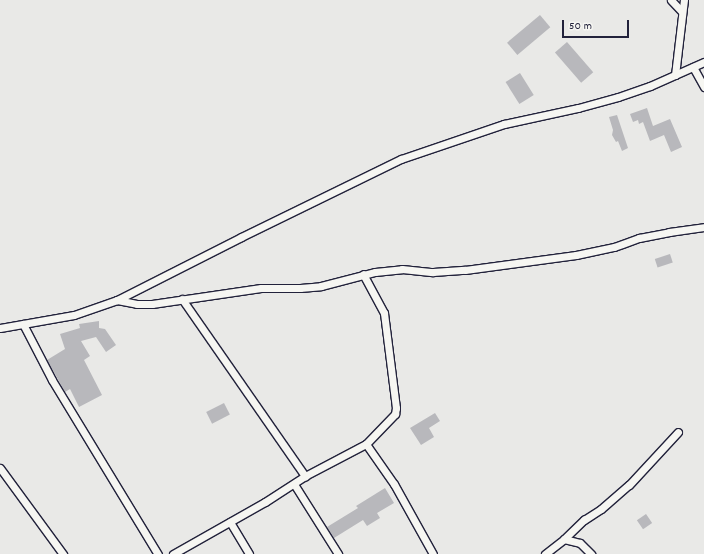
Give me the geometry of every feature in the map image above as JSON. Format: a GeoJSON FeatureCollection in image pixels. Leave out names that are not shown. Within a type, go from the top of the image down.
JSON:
{"type":"FeatureCollection","features":[{"type":"Feature","properties":{"kind":"street"},"geometry":{"type":"LineString","coordinates":[[671,0],[682,12]]}},
{"type":"Feature","properties":{"kind":"street"},"geometry":{"type":"LineString","coordinates":[[675,75],[684,0]]}},
{"type":"Feature","properties":{"kind":"street"},"geometry":{"type":"LineString","coordinates":[[0,328],[74,315],[117,300],[240,237],[401,159],[497,126],[578,108],[650,86],[704,62]]}},
{"type":"Feature","properties":{"kind":"street"},"geometry":{"type":"LineString","coordinates":[[693,67],[704,87]]}},
{"type":"Feature","properties":{"kind":"street"},"geometry":{"type":"LineString","coordinates":[[117,300],[137,304],[152,304],[261,288],[300,288],[321,286],[363,274],[402,269],[433,272],[465,270],[576,255],[614,248],[639,238],[704,227]]}},
{"type":"Feature","properties":{"kind":"street"},"geometry":{"type":"LineString","coordinates":[[173,554],[230,522],[305,476],[366,444],[395,414],[396,408],[384,313],[363,274]]}},
{"type":"Feature","properties":{"kind":"street"},"geometry":{"type":"LineString","coordinates":[[182,299],[305,476]]}},
{"type":"Feature","properties":{"kind":"street"},"geometry":{"type":"LineString","coordinates":[[22,324],[52,380],[158,554]]}},
{"type":"Feature","properties":{"kind":"street"},"geometry":{"type":"LineString","coordinates":[[545,554],[584,520],[601,509],[629,485],[678,432]]}},
{"type":"Feature","properties":{"kind":"street"},"geometry":{"type":"LineString","coordinates":[[366,444],[394,484],[433,554]]}},
{"type":"Feature","properties":{"kind":"street"},"geometry":{"type":"LineString","coordinates":[[0,468],[63,554]]}},
{"type":"Feature","properties":{"kind":"street"},"geometry":{"type":"LineString","coordinates":[[294,484],[338,554]]}},
{"type":"Feature","properties":{"kind":"street"},"geometry":{"type":"LineString","coordinates":[[230,522],[249,554]]}},
{"type":"Feature","properties":{"kind":"street"},"geometry":{"type":"LineString","coordinates":[[564,539],[580,543],[591,554]]}},
{"type":"Feature","properties":{"kind":"building"},"geometry":{"type":"Polygon","coordinates":[[[540,15],[550,27],[517,55],[507,43],[540,15]]]}},
{"type":"Feature","properties":{"kind":"building"},"geometry":{"type":"Polygon","coordinates":[[[567,42],[593,72],[581,83],[555,52],[567,42]]]}},
{"type":"Feature","properties":{"kind":"building"},"geometry":{"type":"Polygon","coordinates":[[[520,73],[534,95],[519,104],[506,82],[520,73]]]}},
{"type":"Feature","properties":{"kind":"building"},"geometry":{"type":"Polygon","coordinates":[[[647,108],[653,126],[670,119],[682,147],[671,152],[664,135],[650,141],[643,122],[639,124],[638,120],[633,122],[630,114],[647,108]]]}},
{"type":"Feature","properties":{"kind":"building"},"geometry":{"type":"Polygon","coordinates":[[[617,115],[628,148],[622,151],[618,141],[616,142],[612,135],[613,130],[609,117],[617,115]]]}},
{"type":"Feature","properties":{"kind":"building"},"geometry":{"type":"Polygon","coordinates":[[[670,254],[673,263],[658,268],[655,259],[670,254]]]}},
{"type":"Feature","properties":{"kind":"building"},"geometry":{"type":"Polygon","coordinates":[[[99,321],[99,328],[105,329],[116,345],[106,352],[96,337],[81,341],[90,356],[84,360],[102,395],[79,407],[70,389],[65,392],[47,360],[65,349],[60,334],[80,328],[79,324],[99,321]]]}},
{"type":"Feature","properties":{"kind":"building"},"geometry":{"type":"Polygon","coordinates":[[[224,403],[230,415],[212,424],[206,412],[224,403]]]}},
{"type":"Feature","properties":{"kind":"building"},"geometry":{"type":"Polygon","coordinates":[[[435,413],[440,421],[429,428],[434,437],[421,445],[410,428],[435,413]]]}},
{"type":"Feature","properties":{"kind":"building"},"geometry":{"type":"Polygon","coordinates":[[[385,488],[394,503],[377,513],[380,518],[367,526],[363,520],[334,538],[327,527],[358,508],[356,506],[385,488]]]}},
{"type":"Feature","properties":{"kind":"building"},"geometry":{"type":"Polygon","coordinates":[[[646,514],[652,523],[643,529],[637,520],[646,514]]]}}]}
